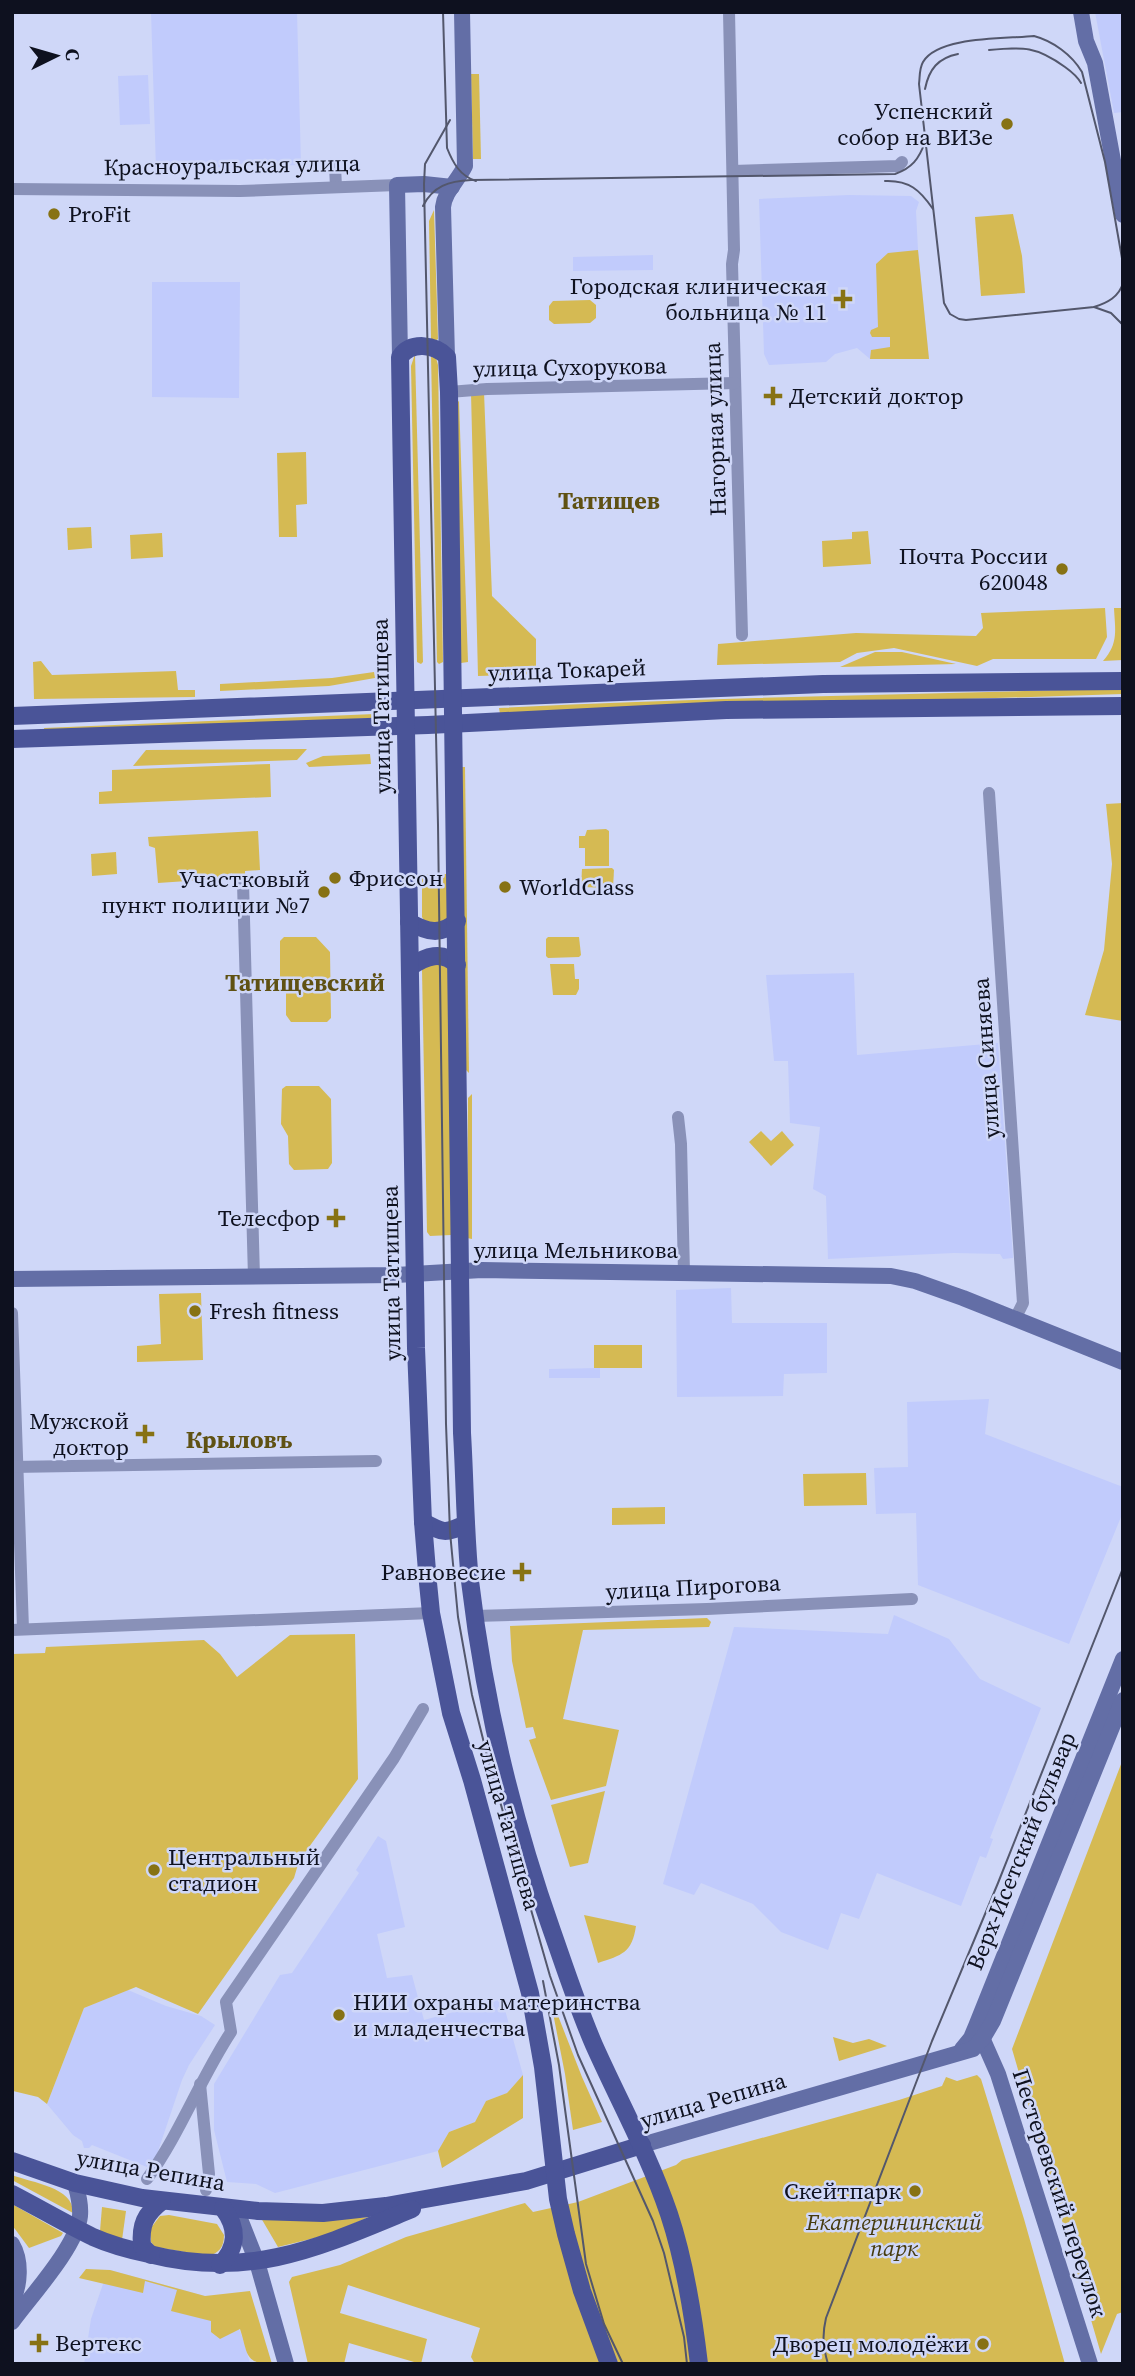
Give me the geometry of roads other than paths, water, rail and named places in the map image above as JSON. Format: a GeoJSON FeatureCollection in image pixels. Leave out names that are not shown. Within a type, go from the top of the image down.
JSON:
{"type":"FeatureCollection","features":[{"type":"Feature","properties":{"kind":"main road"},"geometry":{"type":"LineString","coordinates":[[463,12],[465,166],[458,180],[445,193],[443,207],[449,392],[462,1433],[466,1524],[475,1616],[496,1738],[525,1848],[594,2044],[642,2146],[668,2213],[682,2259],[699,2364]]}},
{"type":"Feature","properties":{"kind":"main road"},"geometry":{"type":"LineString","coordinates":[[1081,12],[1086,41],[1096,64],[1123,215]]}},
{"type":"Feature","properties":{"kind":"main road","name":"Красноуральская улица"},"geometry":{"type":"LineString","coordinates":[[397,185],[452,187]]}},
{"type":"Feature","properties":{"kind":"main road","name":"улица Татищева"},"geometry":{"type":"LineString","coordinates":[[397,185],[415,1274],[423,1522],[431,1613],[451,1713],[530,1993],[566,2234],[582,2291],[609,2364]]}},
{"type":"Feature","properties":{"kind":"main road"},"geometry":{"type":"LineString","coordinates":[[400,357],[404,351],[421,346],[441,351],[447,357]]}},
{"type":"Feature","properties":{"kind":"main road","name":"улица Токарей"},"geometry":{"type":"LineString","coordinates":[[12,716],[822,684],[1123,681]]}},
{"type":"Feature","properties":{"kind":"main road","name":"улица Токарей"},"geometry":{"type":"LineString","coordinates":[[12,739],[405,726],[726,710],[1123,706]]}},
{"type":"Feature","properties":{"kind":"main road"},"geometry":{"type":"LineString","coordinates":[[409,922],[421,929],[439,931],[449,928],[457,921]]}},
{"type":"Feature","properties":{"kind":"main road"},"geometry":{"type":"LineString","coordinates":[[410,967],[432,956],[449,958],[457,965]]}},
{"type":"Feature","properties":{"kind":"main road","name":"улица Мельникова"},"geometry":{"type":"LineString","coordinates":[[12,1279],[415,1274],[482,1270],[904,1277],[1123,1362]]}},
{"type":"Feature","properties":{"kind":"main road"},"geometry":{"type":"LineString","coordinates":[[423,1522],[441,1532],[450,1532],[466,1524]]}},
{"type":"Feature","properties":{"kind":"main road","name":"Верх-Исетский бульвар"},"geometry":{"type":"LineString","coordinates":[[980,2032],[1123,1659]]}},
{"type":"Feature","properties":{"kind":"main road","name":"Верх-Исетский бульвар"},"geometry":{"type":"LineString","coordinates":[[980,2032],[993,2021],[1123,1700]]}},
{"type":"Feature","properties":{"kind":"main road"},"geometry":{"type":"LineString","coordinates":[[993,2021],[990,2041],[995,2067]]}},
{"type":"Feature","properties":{"kind":"main road","name":"улица Репина"},"geometry":{"type":"LineString","coordinates":[[12,2161],[75,2183],[162,2201],[323,2213],[386,2206],[526,2181],[555,2173],[955,2055],[973,2049],[980,2032]]}},
{"type":"Feature","properties":{"kind":"main road","name":"Пестеревский переулок"},"geometry":{"type":"LineString","coordinates":[[980,2032],[995,2067],[1090,2364]]}},
{"type":"Feature","properties":{"kind":"main road"},"geometry":{"type":"LineString","coordinates":[[955,2055],[981,2055],[995,2067]]}},
{"type":"Feature","properties":{"kind":"main road"},"geometry":{"type":"LineString","coordinates":[[12,2322],[68,2247],[80,2218],[80,2203],[75,2183]]}},
{"type":"Feature","properties":{"kind":"main road","name":"улица Репина"},"geometry":{"type":"LineString","coordinates":[[12,2194],[94,2237],[151,2255],[220,2265],[257,2262],[342,2237],[450,2193]]}},
{"type":"Feature","properties":{"kind":"main road"},"geometry":{"type":"LineString","coordinates":[[151,2255],[142,2246],[140,2232],[150,2210],[162,2201]]}},
{"type":"Feature","properties":{"kind":"main road"},"geometry":{"type":"LineString","coordinates":[[230,2208],[257,2262],[286,2364]]}},
{"type":"Feature","properties":{"kind":"main road"},"geometry":{"type":"LineString","coordinates":[[220,2265],[230,2255],[234,2245],[230,2208]]}},
{"type":"Feature","properties":{"kind":"main road"},"geometry":{"type":"LineString","coordinates":[[12,2244],[18,2254],[17,2285],[12,2303]]}},
{"type":"Feature","properties":{"kind":"street","name":"Нагорная улица"},"geometry":{"type":"LineString","coordinates":[[729,12],[742,635]]}},
{"type":"Feature","properties":{"kind":"street"},"geometry":{"type":"LineString","coordinates":[[733,171],[898,166],[902,162]]}},
{"type":"Feature","properties":{"kind":"street"},"geometry":{"type":"LineString","coordinates":[[335,166],[336,187]]}},
{"type":"Feature","properties":{"kind":"street","name":"Красноуральская улица"},"geometry":{"type":"LineString","coordinates":[[12,189],[240,191],[397,185]]}},
{"type":"Feature","properties":{"kind":"street","name":"улица Сухорукова"},"geometry":{"type":"LineString","coordinates":[[449,392],[735,383]]}},
{"type":"Feature","properties":{"kind":"street","name":"улица Синяева"},"geometry":{"type":"LineString","coordinates":[[989,793],[1023,1303],[1014,1319]]}},
{"type":"Feature","properties":{"kind":"street"},"geometry":{"type":"LineString","coordinates":[[243,883],[254,1277]]}},
{"type":"Feature","properties":{"kind":"street"},"geometry":{"type":"LineString","coordinates":[[678,1117],[684,1273]]}},
{"type":"Feature","properties":{"kind":"street"},"geometry":{"type":"LineString","coordinates":[[12,1312],[17,1630],[431,1613]]}},
{"type":"Feature","properties":{"kind":"street"},"geometry":{"type":"LineString","coordinates":[[15,1467],[376,1461]]}},
{"type":"Feature","properties":{"kind":"street","name":"улица Пирогова"},"geometry":{"type":"LineString","coordinates":[[475,1616],[912,1599]]}},
{"type":"Feature","properties":{"kind":"street"},"geometry":{"type":"LineString","coordinates":[[147,2179],[166,2153],[200,2083],[231,2032],[226,2001],[394,1759],[423,1709]]}},
{"type":"Feature","properties":{"kind":"street"},"geometry":{"type":"LineString","coordinates":[[200,2083],[209,2174],[206,2190]]}},
{"type":"Feature","properties":{"kind":"tram line"},"geometry":{"type":"LineString","coordinates":[[443,12],[447,148],[458,168],[476,181]]}},
{"type":"Feature","properties":{"kind":"tram line"},"geometry":{"type":"LineString","coordinates":[[1123,264],[1105,162],[1082,72],[1073,60],[1055,45],[1034,36],[974,40],[943,47],[931,54],[923,62],[919,84],[944,303],[950,314],[966,320],[1094,307],[1112,299],[1123,283]]}},
{"type":"Feature","properties":{"kind":"tram line"},"geometry":{"type":"LineString","coordinates":[[989,50],[1021,49],[1046,55],[1074,74],[1081,83]]}},
{"type":"Feature","properties":{"kind":"tram line"},"geometry":{"type":"LineString","coordinates":[[925,89],[936,65],[945,58],[958,54]]}},
{"type":"Feature","properties":{"kind":"tram line"},"geometry":{"type":"LineString","coordinates":[[450,120],[425,164],[424,184],[438,825],[446,1424],[450,1532],[458,1617],[472,1695],[489,1763],[550,1976],[578,2055],[653,2221],[664,2253],[684,2337],[687,2364]]}},
{"type":"Feature","properties":{"kind":"tram line"},"geometry":{"type":"LineString","coordinates":[[423,206],[442,186],[471,180],[895,174],[914,162],[925,142]]}},
{"type":"Feature","properties":{"kind":"tram line"},"geometry":{"type":"LineString","coordinates":[[885,181],[907,184],[923,196],[933,209]]}},
{"type":"Feature","properties":{"kind":"tram line"},"geometry":{"type":"LineString","coordinates":[[1094,307],[1111,313],[1123,325]]}},
{"type":"Feature","properties":{"kind":"tram line"},"geometry":{"type":"LineString","coordinates":[[828,2364],[824,2341],[826,2318],[932,2041],[1123,1568]]}},
{"type":"Feature","properties":{"kind":"tram line"},"geometry":{"type":"LineString","coordinates":[[543,1981],[559,2065],[586,2264],[604,2324],[623,2364]]}},
{"type":"Feature","properties":{"kind":"place","name":"Успенский собор на ВИЗе"},"geometry":{"type":"Point","coordinates":[1007,124]}},
{"type":"Feature","properties":{"kind":"place","name":"ProFit"},"geometry":{"type":"Point","coordinates":[54,214]}},
{"type":"Feature","properties":{"kind":"place","name":"Городская клиническая больница № 11"},"geometry":{"type":"Point","coordinates":[843,299]}},
{"type":"Feature","properties":{"kind":"place","name":"Детский доктор"},"geometry":{"type":"Point","coordinates":[773,396]}},
{"type":"Feature","properties":{"kind":"place","name":"Почта России 620048"},"geometry":{"type":"Point","coordinates":[1062,569]}},
{"type":"Feature","properties":{"kind":"place","name":"Фриссон"},"geometry":{"type":"Point","coordinates":[335,878]}},
{"type":"Feature","properties":{"kind":"place","name":"WorldClass"},"geometry":{"type":"Point","coordinates":[505,887]}},
{"type":"Feature","properties":{"kind":"place","name":"Участковый пункт полиции №7"},"geometry":{"type":"Point","coordinates":[324,892]}},
{"type":"Feature","properties":{"kind":"place","name":"Телесфор"},"geometry":{"type":"Point","coordinates":[336,1218]}},
{"type":"Feature","properties":{"kind":"place","name":"Fresh fitness"},"geometry":{"type":"Point","coordinates":[195,1311]}},
{"type":"Feature","properties":{"kind":"place","name":"Мужской доктор"},"geometry":{"type":"Point","coordinates":[145,1434]}},
{"type":"Feature","properties":{"kind":"place","name":"Равновесие"},"geometry":{"type":"Point","coordinates":[522,1572]}},
{"type":"Feature","properties":{"kind":"place","name":"Центральный стадион"},"geometry":{"type":"Point","coordinates":[154,1870]}},
{"type":"Feature","properties":{"kind":"place","name":"НИИ охраны материнства и младенчества"},"geometry":{"type":"Point","coordinates":[339,2015]}},
{"type":"Feature","properties":{"kind":"place","name":"Скейтпарк"},"geometry":{"type":"Point","coordinates":[915,2191]}},
{"type":"Feature","properties":{"kind":"place","name":"Вертекс"},"geometry":{"type":"Point","coordinates":[39,2343]}},
{"type":"Feature","properties":{"kind":"place","name":"Дворец молодёжи"},"geometry":{"type":"Point","coordinates":[983,2344]}},
{"type":"Feature","properties":{"kind":"district","name":"Татищев"},"geometry":{"type":"Point","coordinates":[609,501]}},
{"type":"Feature","properties":{"kind":"district","name":"Татищевский"},"geometry":{"type":"Point","coordinates":[305,983]}},
{"type":"Feature","properties":{"kind":"district","name":"Крыловъ"},"geometry":{"type":"Point","coordinates":[239,1440]}},
{"type":"Feature","properties":{"kind":"park label","name":"Екатерининский парк"},"geometry":{"type":"Point","coordinates":[894,2235]}}]}
